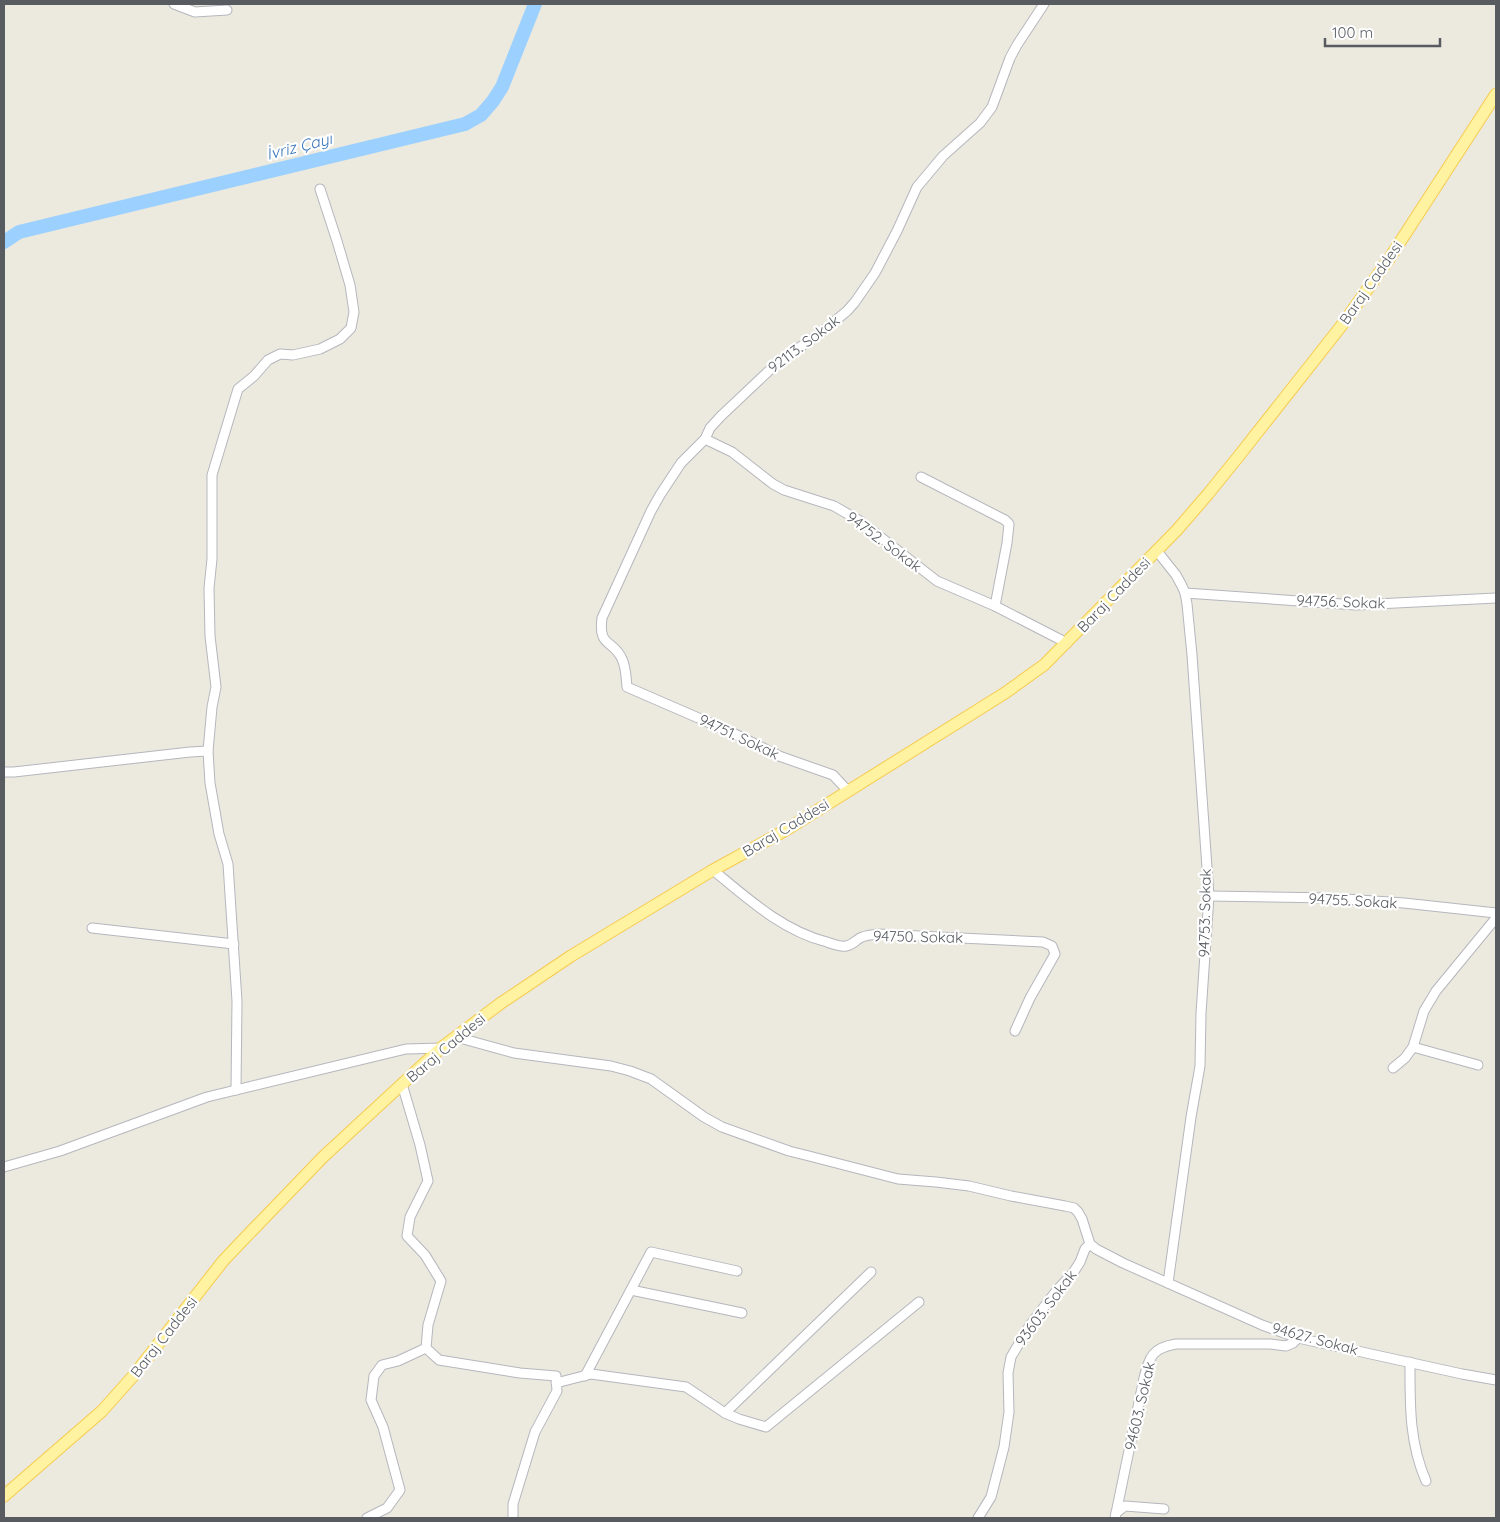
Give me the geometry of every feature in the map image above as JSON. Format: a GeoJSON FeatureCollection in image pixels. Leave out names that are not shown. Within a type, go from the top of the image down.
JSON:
{"type":"FeatureCollection","features":[{"type":"Feature","properties":{"kind":"main road","name":"Baraj Caddesi"},"geometry":{"type":"LineString","coordinates":[[4,1496],[102,1411],[134,1376],[223,1261],[323,1157],[441,1048],[501,1003],[571,956],[713,870],[786,830],[1005,693],[1044,665],[1157,551],[1208,494],[1342,325],[1434,192],[1473,127],[1496,94]]}},
{"type":"Feature","properties":{"kind":"street"},"geometry":{"type":"LineString","coordinates":[[174,4],[195,12],[227,10]]}},
{"type":"Feature","properties":{"kind":"street","name":"92113. Sokak"},"geometry":{"type":"LineString","coordinates":[[627,686],[621,657],[606,642],[602,635],[602,618],[660,495],[681,463],[705,439],[710,428],[721,416],[767,372],[786,356],[837,320],[855,302],[875,273],[917,187],[943,156],[980,123],[992,107],[1016,45],[1044,4]]}},
{"type":"Feature","properties":{"kind":"street"},"geometry":{"type":"LineString","coordinates":[[236,1090],[237,1001],[228,864],[212,799],[208,751],[216,687],[210,636],[209,588],[212,560],[212,475],[238,389],[254,376],[268,360],[280,354],[293,355],[320,349],[340,339],[351,328],[354,312],[350,285],[338,241],[320,190]]}},
{"type":"Feature","properties":{"kind":"street","name":"94752. Sokak"},"geometry":{"type":"LineString","coordinates":[[705,439],[732,452],[773,484],[784,490],[834,506],[847,513],[937,581],[995,606],[1067,643]]}},
{"type":"Feature","properties":{"kind":"street"},"geometry":{"type":"LineString","coordinates":[[921,477],[1005,520],[1009,524],[995,606]]}},
{"type":"Feature","properties":{"kind":"street","name":"94753. Sokak"},"geometry":{"type":"LineString","coordinates":[[1157,551],[1176,575],[1185,593],[1192,655],[1209,896],[1201,1013],[1200,1066],[1168,1283]]}},
{"type":"Feature","properties":{"kind":"street","name":"94756. Sokak"},"geometry":{"type":"LineString","coordinates":[[1185,593],[1356,605],[1496,597]]}},
{"type":"Feature","properties":{"kind":"street","name":"94751. Sokak"},"geometry":{"type":"LineString","coordinates":[[627,686],[733,733],[779,756],[833,774],[848,791]]}},
{"type":"Feature","properties":{"kind":"street"},"geometry":{"type":"LineString","coordinates":[[4,772],[208,751]]}},
{"type":"Feature","properties":{"kind":"street","name":"94750. Sokak"},"geometry":{"type":"LineString","coordinates":[[713,870],[760,908],[782,923],[808,936],[841,946],[878,934],[1043,942],[1052,946],[1055,954],[1030,998],[1015,1031]]}},
{"type":"Feature","properties":{"kind":"street","name":"94755. Sokak"},"geometry":{"type":"LineString","coordinates":[[1209,896],[1330,898],[1404,903],[1496,913]]}},
{"type":"Feature","properties":{"kind":"street"},"geometry":{"type":"LineString","coordinates":[[1393,1068],[1405,1058],[1413,1047],[1421,1019],[1429,1001],[1496,918]]}},
{"type":"Feature","properties":{"kind":"street"},"geometry":{"type":"LineString","coordinates":[[92,928],[234,944]]}},
{"type":"Feature","properties":{"kind":"street"},"geometry":{"type":"LineString","coordinates":[[456,1037],[522,1054],[610,1066],[643,1075],[704,1117],[722,1127],[782,1149],[898,1179],[970,1186],[1074,1208],[1082,1218],[1090,1244]]}},
{"type":"Feature","properties":{"kind":"street"},"geometry":{"type":"LineString","coordinates":[[1413,1047],[1478,1065]]}},
{"type":"Feature","properties":{"kind":"street"},"geometry":{"type":"LineString","coordinates":[[4,1167],[60,1151],[207,1097],[406,1049],[441,1048]]}},
{"type":"Feature","properties":{"kind":"street"},"geometry":{"type":"LineString","coordinates":[[402,1084],[420,1145],[428,1181],[410,1218],[407,1236],[424,1254],[441,1281],[428,1325],[426,1348]]}},
{"type":"Feature","properties":{"kind":"street","name":"94627. Sokak"},"geometry":{"type":"LineString","coordinates":[[1090,1244],[1107,1255],[1279,1332],[1298,1338],[1496,1380]]}},
{"type":"Feature","properties":{"kind":"street","name":"93603. Sokak"},"geometry":{"type":"LineString","coordinates":[[978,1518],[991,1497],[1004,1447],[1009,1412],[1008,1373],[1011,1357],[1030,1325],[1073,1273],[1085,1249],[1090,1244]]}},
{"type":"Feature","properties":{"kind":"street"},"geometry":{"type":"LineString","coordinates":[[585,1376],[651,1252],[736,1271]]}},
{"type":"Feature","properties":{"kind":"street"},"geometry":{"type":"LineString","coordinates":[[725,1413],[871,1272]]}},
{"type":"Feature","properties":{"kind":"street"},"geometry":{"type":"LineString","coordinates":[[631,1290],[742,1313]]}},
{"type":"Feature","properties":{"kind":"street"},"geometry":{"type":"LineString","coordinates":[[556,1383],[591,1374],[686,1387],[725,1413],[766,1427],[919,1302]]}},
{"type":"Feature","properties":{"kind":"street","name":"94603. Sokak"},"geometry":{"type":"LineString","coordinates":[[1115,1516],[1144,1378],[1150,1358],[1156,1351],[1176,1344],[1270,1344],[1286,1346],[1293,1344],[1298,1338]]}},
{"type":"Feature","properties":{"kind":"street"},"geometry":{"type":"LineString","coordinates":[[426,1348],[439,1360],[520,1373],[556,1376],[557,1390],[535,1432],[513,1504],[513,1518]]}},
{"type":"Feature","properties":{"kind":"street"},"geometry":{"type":"LineString","coordinates":[[366,1518],[387,1508],[400,1490],[383,1428],[371,1400],[374,1376],[382,1365],[398,1361],[426,1348]]}},
{"type":"Feature","properties":{"kind":"street"},"geometry":{"type":"LineString","coordinates":[[1410,1362],[1411,1427],[1415,1453],[1426,1481]]}},
{"type":"Feature","properties":{"kind":"street"},"geometry":{"type":"LineString","coordinates":[[1115,1516],[1125,1506],[1164,1510]]}},
{"type":"Feature","properties":{"kind":"waterway","name":"İvriz Çayı"},"geometry":{"type":"LineString","coordinates":[[4,242],[19,232],[465,124],[481,115],[502,87],[535,4]]}}]}
